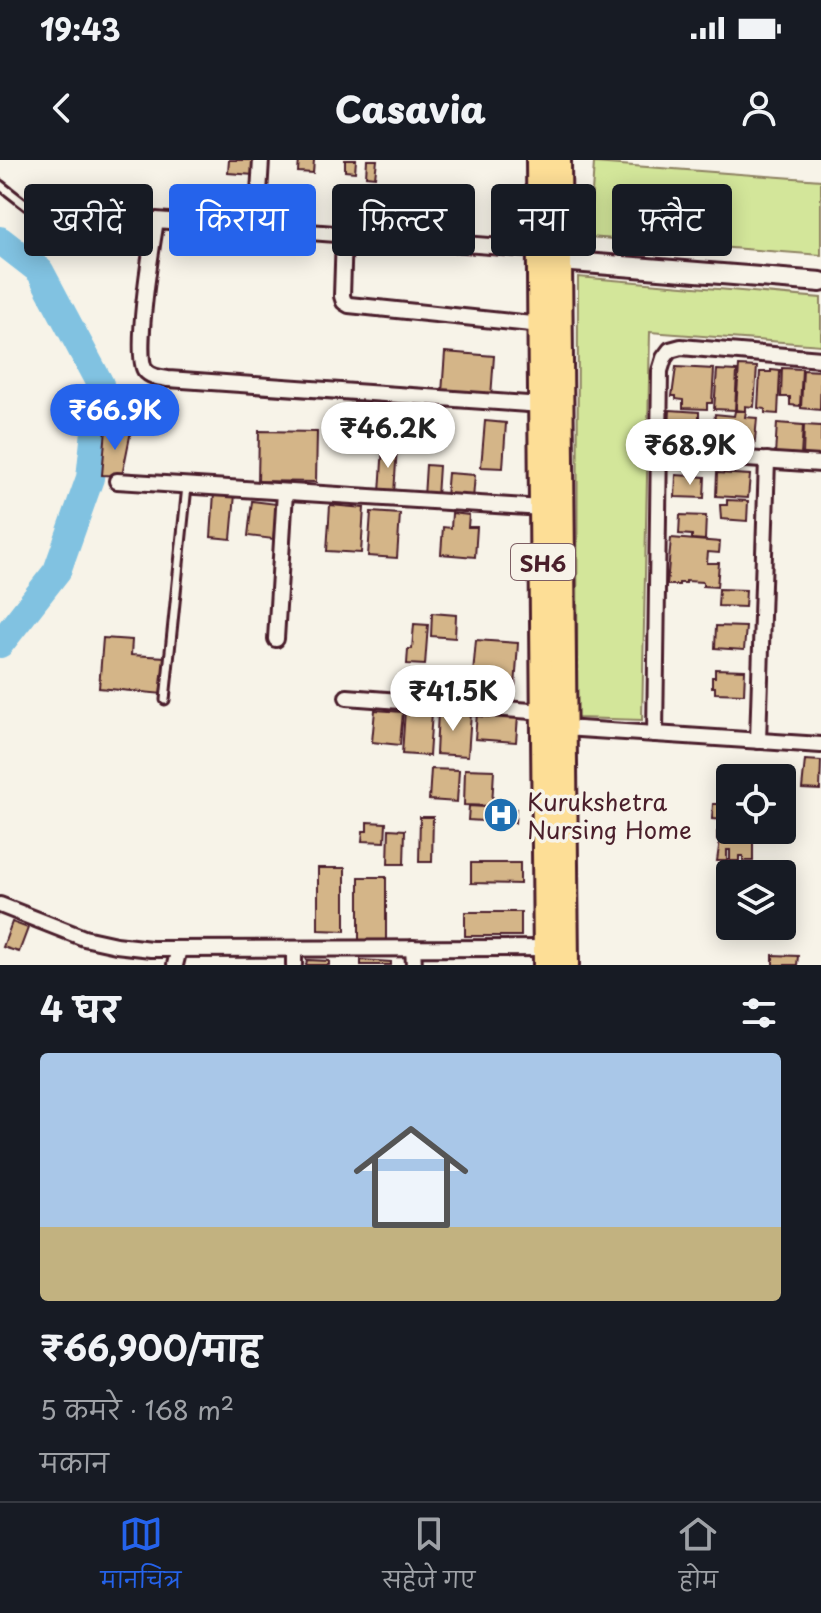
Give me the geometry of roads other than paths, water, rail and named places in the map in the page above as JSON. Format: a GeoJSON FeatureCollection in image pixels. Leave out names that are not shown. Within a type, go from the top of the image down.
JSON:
{"type":"FeatureCollection","features":[{"type":"Feature","properties":{"kind":"main road","name":"SH6"},"geometry":{"type":"LineString","coordinates":[[539,160],[547,257],[564,728],[556,956]]}},
{"type":"Feature","properties":{"kind":"main road","name":"SH6"},"geometry":{"type":"LineString","coordinates":[[556,956],[544,712],[541,325],[558,160]]}},
{"type":"Feature","properties":{"kind":"street"},"geometry":{"type":"LineString","coordinates":[[260,184],[261,160]]}},
{"type":"Feature","properties":{"kind":"street"},"geometry":{"type":"LineString","coordinates":[[169,221],[156,220],[144,305],[142,360],[148,374],[168,379],[542,405]]}},
{"type":"Feature","properties":{"kind":"street"},"geometry":{"type":"LineString","coordinates":[[475,249],[821,282]]}},
{"type":"Feature","properties":{"kind":"street"},"geometry":{"type":"LineString","coordinates":[[343,256],[342,296],[349,305],[541,325]]}},
{"type":"Feature","properties":{"kind":"street"},"geometry":{"type":"LineString","coordinates":[[655,734],[658,453],[660,371],[664,358],[670,350],[681,347],[821,359]]}},
{"type":"Feature","properties":{"kind":"street"},"geometry":{"type":"LineString","coordinates":[[658,453],[821,464]]}},
{"type":"Feature","properties":{"kind":"street"},"geometry":{"type":"LineString","coordinates":[[758,741],[767,460]]}},
{"type":"Feature","properties":{"kind":"street"},"geometry":{"type":"LineString","coordinates":[[117,481],[543,508]]}},
{"type":"Feature","properties":{"kind":"street"},"geometry":{"type":"LineString","coordinates":[[276,639],[285,492]]}},
{"type":"Feature","properties":{"kind":"street"},"geometry":{"type":"LineString","coordinates":[[347,697],[544,712]]}},
{"type":"Feature","properties":{"kind":"street"},"geometry":{"type":"LineString","coordinates":[[564,728],[821,745]]}},
{"type":"Feature","properties":{"kind":"street"},"geometry":{"type":"LineString","coordinates":[[0,905],[84,938],[151,949],[413,948],[556,956]]}},
{"type":"Feature","properties":{"kind":"street"},"geometry":{"type":"LineString","coordinates":[[413,948],[414,965]]}},
{"type":"Feature","properties":{"kind":"street"},"geometry":{"type":"LineString","coordinates":[[175,965],[179,949]]}},
{"type":"Feature","properties":{"kind":"street"},"geometry":{"type":"LineString","coordinates":[[294,949],[294,965]]}},
{"type":"Feature","properties":{"kind":"lane"},"geometry":{"type":"LineString","coordinates":[[0,185],[27,206],[46,212],[156,220]]}},
{"type":"Feature","properties":{"kind":"lane"},"geometry":{"type":"LineString","coordinates":[[165,700],[187,486]]}},
{"type":"Feature","properties":{"kind":"waterway"},"geometry":{"type":"LineString","coordinates":[[0,240],[40,271],[100,384],[90,478],[57,571],[0,644]]}},
{"type":"Feature","properties":{"kind":"place","name":"Kurukshetra Nursing Home"},"geometry":{"type":"Point","coordinates":[501,815]}}]}
